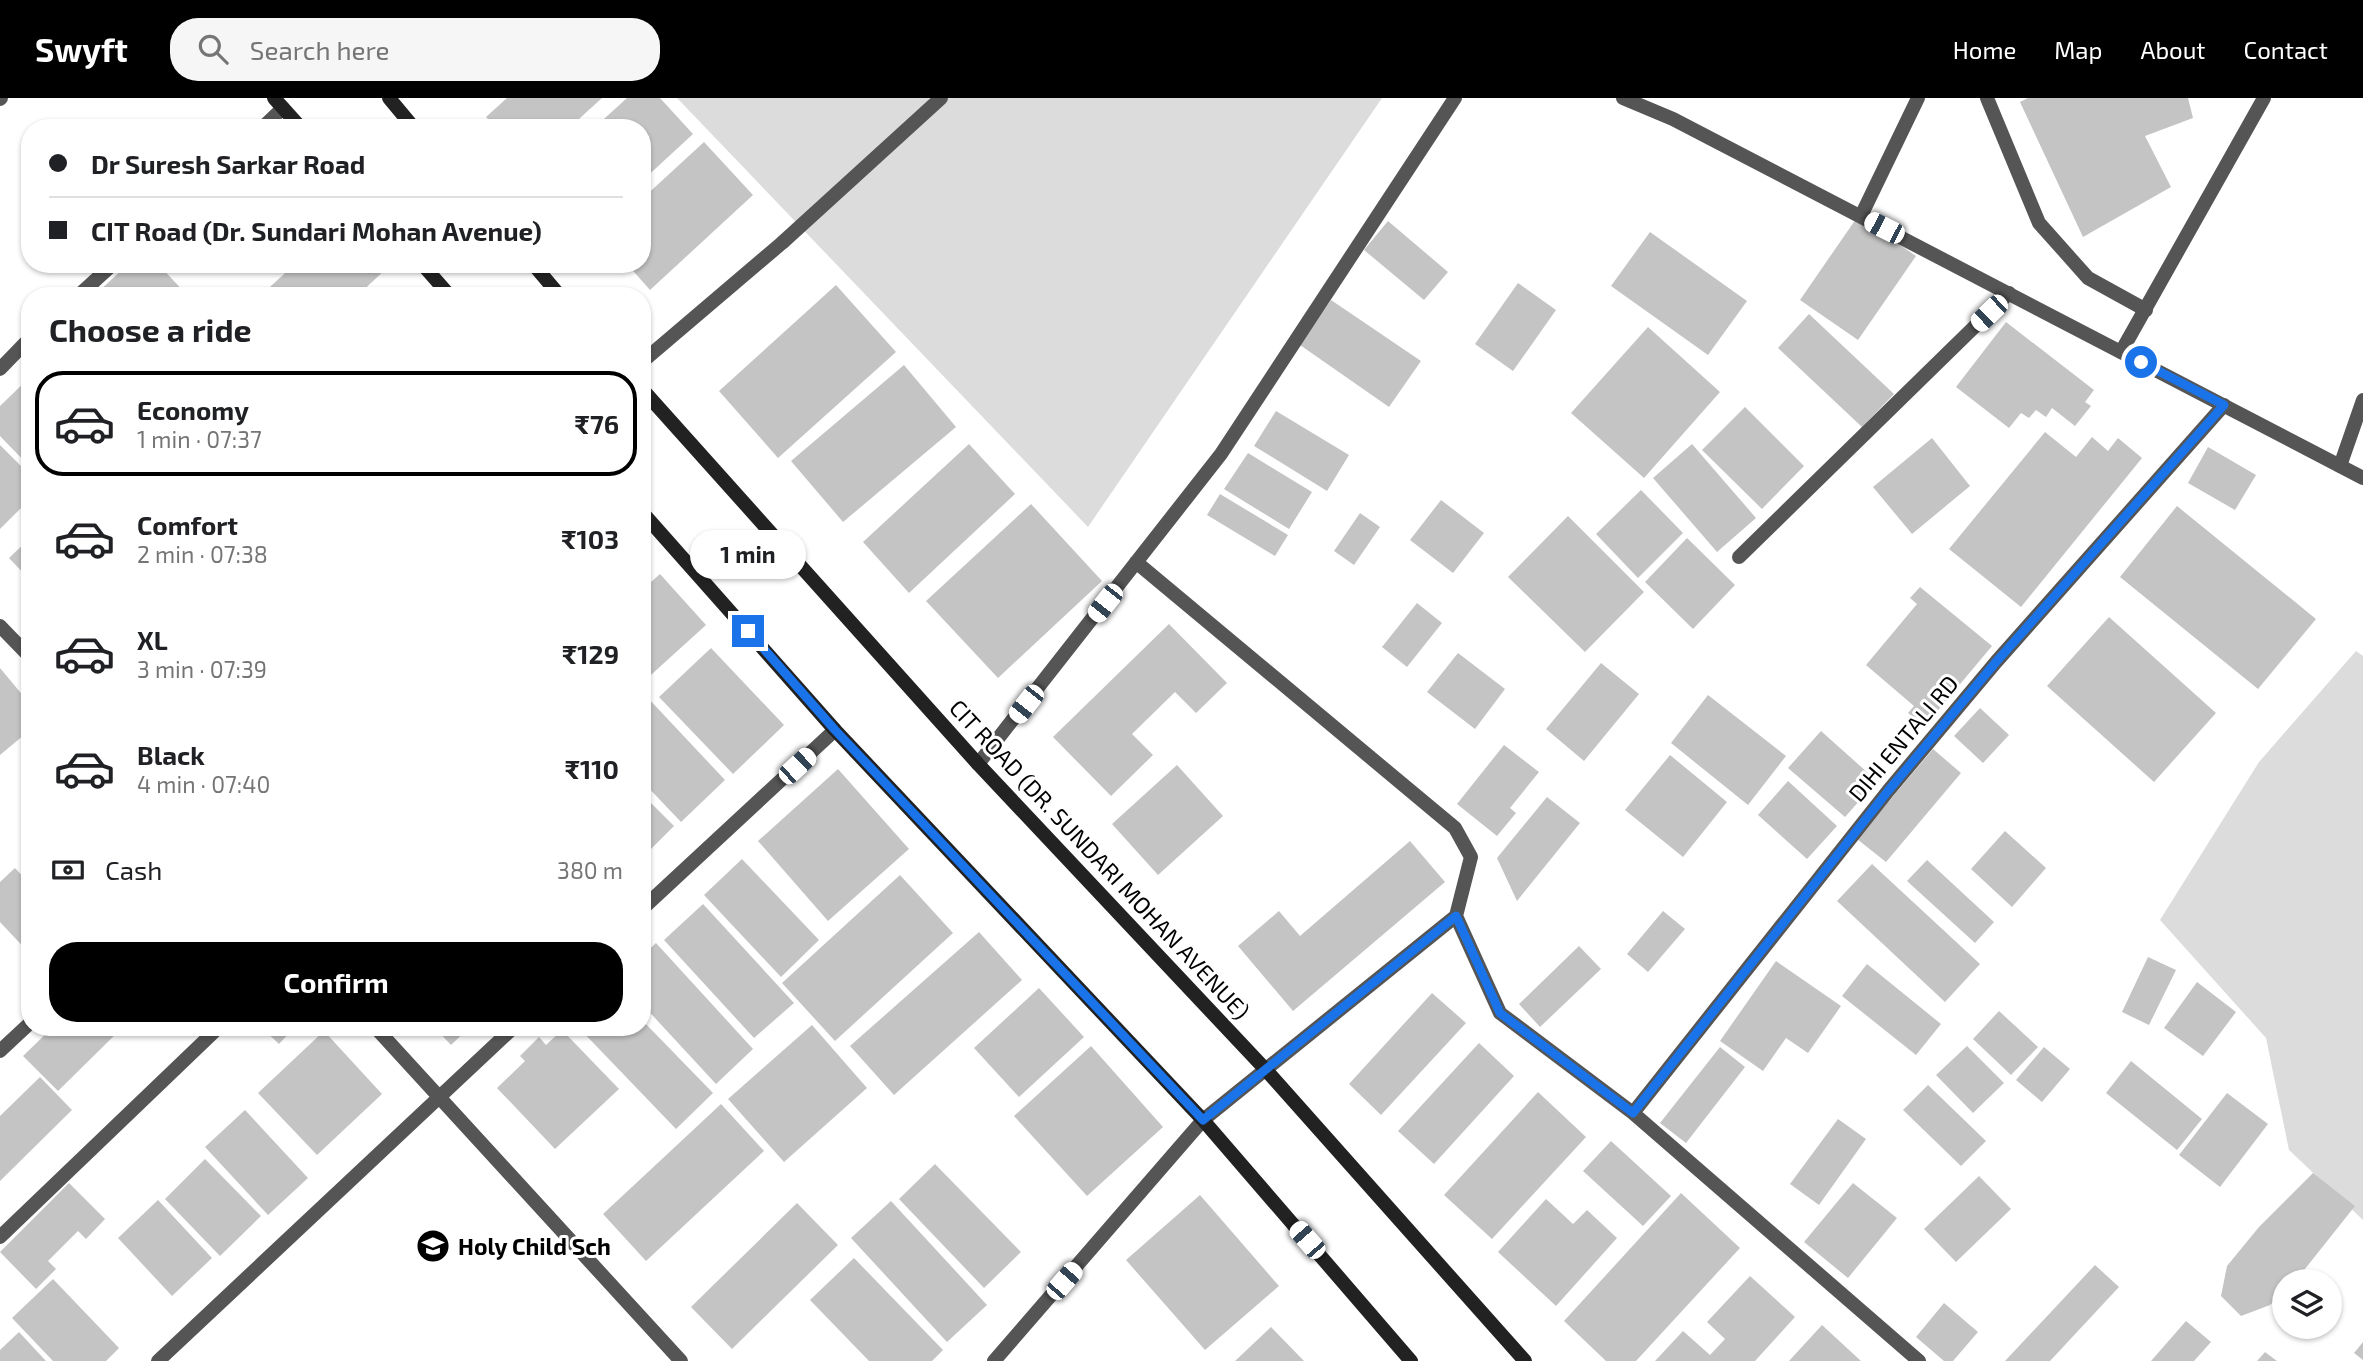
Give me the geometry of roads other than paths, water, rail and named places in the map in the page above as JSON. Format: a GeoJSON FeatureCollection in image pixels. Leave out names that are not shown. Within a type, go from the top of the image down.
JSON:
{"type":"FeatureCollection","features":[{"type":"Feature","properties":{"kind":"main road"},"geometry":{"type":"LineString","coordinates":[[389,98],[406,119]]}},
{"type":"Feature","properties":{"kind":"main road"},"geometry":{"type":"LineString","coordinates":[[279,103],[293,119]]}},
{"type":"Feature","properties":{"kind":"main road"},"geometry":{"type":"LineString","coordinates":[[430,273],[442,287]]}},
{"type":"Feature","properties":{"kind":"main road"},"geometry":{"type":"LineString","coordinates":[[541,273],[552,287]]}},
{"type":"Feature","properties":{"kind":"main road","name":"CIT ROAD (DR. SUNDARI MOHAN AVENUE)"},"geometry":{"type":"LineString","coordinates":[[651,399],[978,764],[1266,1070],[1525,1361]]}},
{"type":"Feature","properties":{"kind":"main road"},"geometry":{"type":"LineString","coordinates":[[651,522],[835,730],[1203,1120],[1411,1361]]}},
{"type":"Feature","properties":{"kind":"street"},"geometry":{"type":"LineString","coordinates":[[651,354],[783,242],[941,98]]}},
{"type":"Feature","properties":{"kind":"street"},"geometry":{"type":"LineString","coordinates":[[978,764],[1221,454],[1455,98]]}},
{"type":"Feature","properties":{"kind":"street"},"geometry":{"type":"LineString","coordinates":[[1623,98],[1673,118],[2363,478]]}},
{"type":"Feature","properties":{"kind":"street"},"geometry":{"type":"LineString","coordinates":[[1861,216],[1918,98]]}},
{"type":"Feature","properties":{"kind":"street"},"geometry":{"type":"LineString","coordinates":[[1987,98],[2039,223],[2088,278],[2146,310]]}},
{"type":"Feature","properties":{"kind":"street"},"geometry":{"type":"LineString","coordinates":[[2120,352],[2264,98]]}},
{"type":"Feature","properties":{"kind":"street"},"geometry":{"type":"LineString","coordinates":[[268,119],[279,103]]}},
{"type":"Feature","properties":{"kind":"street"},"geometry":{"type":"LineString","coordinates":[[88,287],[103,273]]}},
{"type":"Feature","properties":{"kind":"street"},"geometry":{"type":"LineString","coordinates":[[1739,557],[2009,293]]}},
{"type":"Feature","properties":{"kind":"street"},"geometry":{"type":"LineString","coordinates":[[0,369],[21,347]]}},
{"type":"Feature","properties":{"kind":"street"},"geometry":{"type":"LineString","coordinates":[[2340,466],[2363,400]]}},
{"type":"Feature","properties":{"kind":"street","name":"DIHI ENTALI RD"},"geometry":{"type":"LineString","coordinates":[[1633,1113],[1888,791],[1996,662],[2224,405]]}},
{"type":"Feature","properties":{"kind":"street"},"geometry":{"type":"LineString","coordinates":[[994,1361],[1203,1120],[1456,916],[1471,857],[1455,828],[1136,562]]}},
{"type":"Feature","properties":{"kind":"street"},"geometry":{"type":"LineString","coordinates":[[0,626],[21,648]]}},
{"type":"Feature","properties":{"kind":"street"},"geometry":{"type":"LineString","coordinates":[[651,901],[835,730]]}},
{"type":"Feature","properties":{"kind":"street"},"geometry":{"type":"LineString","coordinates":[[1456,916],[1500,1013],[1633,1113],[1919,1361]]}},
{"type":"Feature","properties":{"kind":"street"},"geometry":{"type":"LineString","coordinates":[[0,1051],[21,1031]]}},
{"type":"Feature","properties":{"kind":"street"},"geometry":{"type":"LineString","coordinates":[[0,1237],[210,1036]]}},
{"type":"Feature","properties":{"kind":"street"},"geometry":{"type":"LineString","coordinates":[[383,1036],[681,1361]]}},
{"type":"Feature","properties":{"kind":"street"},"geometry":{"type":"LineString","coordinates":[[158,1361],[504,1036]]}},
{"type":"Feature","properties":{"kind":"place","name":"Holy Child Sch"},"geometry":{"type":"Point","coordinates":[433,1246]}}]}
